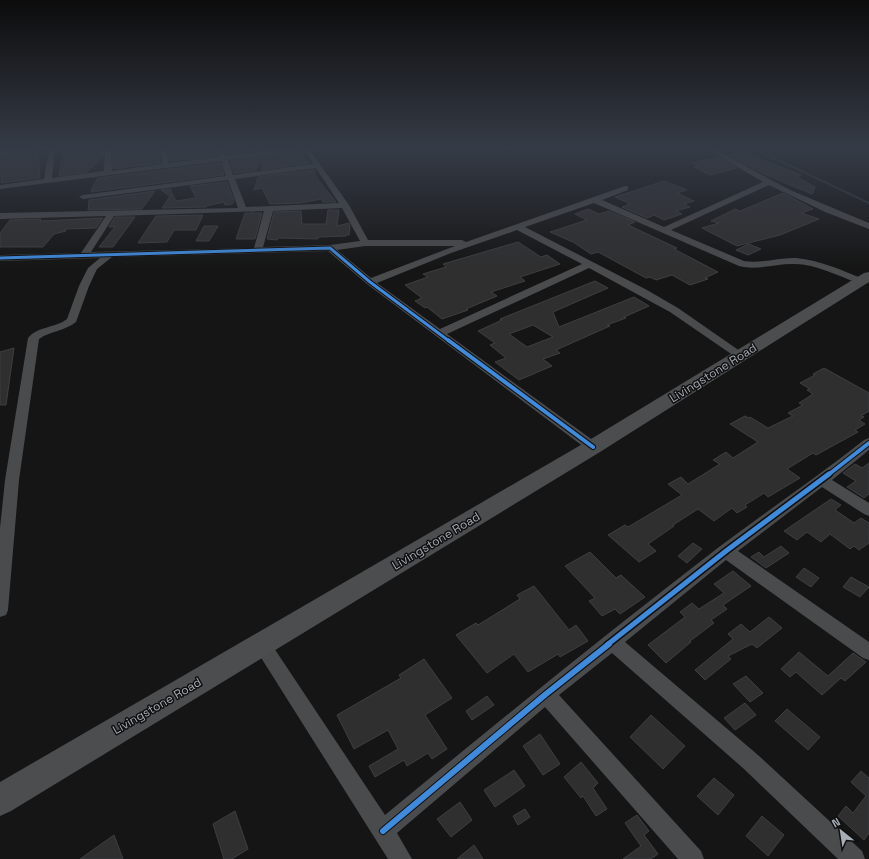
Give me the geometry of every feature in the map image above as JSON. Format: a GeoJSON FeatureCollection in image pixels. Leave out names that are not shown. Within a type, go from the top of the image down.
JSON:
{"type":"FeatureCollection","features":[{"type":"Feature","properties":{"kind":"highway","name":"Livingstone Road"},"geometry":{"type":"LineString","coordinates":[[0,800],[593,447],[865,278]]}},
{"type":"Feature","properties":{"kind":"street"},"geometry":{"type":"LineString","coordinates":[[79,214],[84,189]]}},
{"type":"Feature","properties":{"kind":"street"},"geometry":{"type":"LineString","coordinates":[[235,189],[243,210]]}},
{"type":"Feature","properties":{"kind":"street"},"geometry":{"type":"LineString","coordinates":[[334,189],[345,205],[366,243]]}},
{"type":"Feature","properties":{"kind":"street"},"geometry":{"type":"LineString","coordinates":[[370,282],[471,243],[595,200],[622,189]]}},
{"type":"Feature","properties":{"kind":"street"},"geometry":{"type":"LineString","coordinates":[[664,230],[755,189]]}},
{"type":"Feature","properties":{"kind":"street"},"geometry":{"type":"LineString","coordinates":[[782,189],[869,226]]}},
{"type":"Feature","properties":{"kind":"street"},"geometry":{"type":"LineString","coordinates":[[595,200],[742,264],[756,266],[775,262],[798,261],[865,278]]}},
{"type":"Feature","properties":{"kind":"street"},"geometry":{"type":"LineString","coordinates":[[0,216],[243,210],[345,205]]}},
{"type":"Feature","properties":{"kind":"street"},"geometry":{"type":"LineString","coordinates":[[258,250],[269,209]]}},
{"type":"Feature","properties":{"kind":"street"},"geometry":{"type":"LineString","coordinates":[[84,256],[111,214]]}},
{"type":"Feature","properties":{"kind":"street"},"geometry":{"type":"LineString","coordinates":[[518,227],[643,292],[674,310],[741,356]]}},
{"type":"Feature","properties":{"kind":"street"},"geometry":{"type":"LineString","coordinates":[[0,258],[330,248],[366,243],[471,243]]}},
{"type":"Feature","properties":{"kind":"street"},"geometry":{"type":"LineString","coordinates":[[330,248],[370,282],[593,447]]}},
{"type":"Feature","properties":{"kind":"street"},"geometry":{"type":"LineString","coordinates":[[0,610],[6,493],[32,358],[34,338],[41,333],[67,324],[72,320],[92,268],[109,255]]}},
{"type":"Feature","properties":{"kind":"street"},"geometry":{"type":"LineString","coordinates":[[440,333],[589,264]]}},
{"type":"Feature","properties":{"kind":"street"},"geometry":{"type":"LineString","coordinates":[[383,831],[546,694],[726,551],[869,443]]}},
{"type":"Feature","properties":{"kind":"street"},"geometry":{"type":"LineString","coordinates":[[822,480],[869,510]]}},
{"type":"Feature","properties":{"kind":"street"},"geometry":{"type":"LineString","coordinates":[[726,551],[869,652]]}},
{"type":"Feature","properties":{"kind":"street"},"geometry":{"type":"LineString","coordinates":[[612,642],[751,762],[854,859]]}},
{"type":"Feature","properties":{"kind":"street"},"geometry":{"type":"LineString","coordinates":[[262,645],[401,859]]}},
{"type":"Feature","properties":{"kind":"street"},"geometry":{"type":"LineString","coordinates":[[546,694],[693,859]]}},
{"type":"Feature","properties":{"kind":"building"},"geometry":{"type":"Polygon","coordinates":[[[92,189],[114,189],[91,192],[92,189]]]}},
{"type":"Feature","properties":{"kind":"building"},"geometry":{"type":"Polygon","coordinates":[[[170,189],[176,201],[196,198],[192,189],[230,189],[234,201],[232,204],[225,205],[224,202],[206,207],[162,208],[170,196],[161,190],[170,189]]]}},
{"type":"Feature","properties":{"kind":"building"},"geometry":{"type":"Polygon","coordinates":[[[263,189],[326,189],[336,202],[323,202],[321,199],[300,203],[270,204],[263,189]]]}},
{"type":"Feature","properties":{"kind":"building"},"geometry":{"type":"Polygon","coordinates":[[[639,189],[685,189],[687,190],[677,193],[694,201],[684,204],[690,207],[676,211],[682,214],[664,220],[654,215],[647,218],[622,207],[630,204],[615,197],[639,189]]]}},
{"type":"Feature","properties":{"kind":"building"},"geometry":{"type":"Polygon","coordinates":[[[800,189],[814,189],[812,194],[800,189]]]}},
{"type":"Feature","properties":{"kind":"building"},"geometry":{"type":"Polygon","coordinates":[[[155,191],[142,209],[88,210],[89,200],[155,191]]]}},
{"type":"Feature","properties":{"kind":"building"},"geometry":{"type":"Polygon","coordinates":[[[783,193],[813,209],[801,213],[819,219],[780,235],[737,246],[702,228],[719,223],[711,221],[735,209],[740,211],[783,193]]]}},
{"type":"Feature","properties":{"kind":"building"},"geometry":{"type":"Polygon","coordinates":[[[588,209],[599,214],[609,211],[635,222],[628,225],[677,248],[674,249],[718,272],[705,278],[708,279],[690,285],[672,275],[656,280],[650,277],[646,278],[598,252],[591,254],[573,242],[550,232],[587,220],[575,214],[588,209]]]}},
{"type":"Feature","properties":{"kind":"building"},"geometry":{"type":"Polygon","coordinates":[[[328,210],[339,210],[337,226],[349,223],[349,235],[318,237],[318,239],[267,239],[274,212],[301,211],[302,224],[326,224],[328,210]]]}},
{"type":"Feature","properties":{"kind":"building"},"geometry":{"type":"Polygon","coordinates":[[[245,213],[262,213],[255,239],[236,239],[245,213]]]}},
{"type":"Feature","properties":{"kind":"building"},"geometry":{"type":"Polygon","coordinates":[[[203,215],[196,230],[174,230],[167,242],[138,243],[156,216],[203,215]]]}},
{"type":"Feature","properties":{"kind":"building"},"geometry":{"type":"Polygon","coordinates":[[[115,217],[135,217],[113,247],[99,247],[115,227],[109,227],[115,217]]]}},
{"type":"Feature","properties":{"kind":"building"},"geometry":{"type":"Polygon","coordinates":[[[103,218],[96,228],[65,229],[66,231],[54,234],[43,247],[0,247],[0,233],[10,220],[41,219],[40,221],[103,218]]]}},
{"type":"Feature","properties":{"kind":"building"},"geometry":{"type":"Polygon","coordinates":[[[204,226],[218,226],[209,241],[196,241],[204,226]]]}},
{"type":"Feature","properties":{"kind":"building"},"geometry":{"type":"Polygon","coordinates":[[[518,242],[541,257],[547,255],[560,264],[520,277],[525,281],[491,292],[497,296],[466,309],[468,310],[442,319],[427,307],[425,308],[415,301],[422,298],[405,285],[428,277],[423,274],[446,267],[443,264],[518,242]]]}},
{"type":"Feature","properties":{"kind":"building"},"geometry":{"type":"Polygon","coordinates":[[[749,244],[761,249],[748,255],[736,250],[749,244]]]}},
{"type":"Feature","properties":{"kind":"building"},"geometry":{"type":"Polygon","coordinates":[[[595,281],[608,288],[553,312],[559,327],[634,297],[649,306],[624,317],[626,318],[607,325],[610,326],[556,350],[560,353],[543,359],[552,366],[519,380],[495,362],[506,358],[490,345],[495,343],[478,331],[502,320],[500,319],[595,281]],[[533,325],[509,334],[527,347],[553,337],[533,325]]]}},
{"type":"Feature","properties":{"kind":"building"},"geometry":{"type":"Polygon","coordinates":[[[14,348],[6,405],[0,405],[0,352],[14,348]]]}},
{"type":"Feature","properties":{"kind":"building"},"geometry":{"type":"Polygon","coordinates":[[[824,368],[869,393],[869,411],[861,416],[864,417],[859,420],[865,424],[855,430],[858,432],[816,455],[813,453],[787,469],[800,478],[768,497],[764,493],[745,505],[747,507],[737,513],[732,508],[714,521],[698,509],[673,525],[674,526],[648,544],[656,551],[639,562],[608,535],[625,525],[628,527],[682,495],[668,484],[681,477],[688,484],[720,464],[713,460],[726,452],[733,458],[758,442],[730,424],[745,416],[750,417],[768,428],[793,416],[788,413],[803,405],[799,403],[813,394],[807,390],[810,389],[800,383],[824,368]]]}},
{"type":"Feature","properties":{"kind":"building"},"geometry":{"type":"Polygon","coordinates":[[[869,463],[869,494],[864,498],[847,487],[856,481],[843,473],[855,464],[862,468],[869,463]]]}},
{"type":"Feature","properties":{"kind":"building"},"geometry":{"type":"Polygon","coordinates":[[[831,499],[841,505],[835,510],[854,523],[861,518],[869,523],[869,543],[859,550],[854,546],[850,549],[830,534],[821,542],[807,532],[797,540],[784,531],[831,499]]]}},
{"type":"Feature","properties":{"kind":"building"},"geometry":{"type":"Polygon","coordinates":[[[693,543],[702,549],[687,563],[678,556],[693,543]]]}},
{"type":"Feature","properties":{"kind":"building"},"geometry":{"type":"Polygon","coordinates":[[[781,546],[789,553],[766,568],[751,557],[759,552],[764,557],[781,546]]]}},
{"type":"Feature","properties":{"kind":"building"},"geometry":{"type":"Polygon","coordinates":[[[590,552],[616,578],[621,575],[645,597],[620,614],[615,609],[602,616],[589,601],[595,598],[565,566],[590,552]]]}},
{"type":"Feature","properties":{"kind":"building"},"geometry":{"type":"Polygon","coordinates":[[[804,568],[819,578],[811,587],[796,577],[804,568]]]}},
{"type":"Feature","properties":{"kind":"building"},"geometry":{"type":"Polygon","coordinates":[[[733,571],[751,586],[723,605],[727,609],[711,620],[714,623],[690,641],[691,642],[666,663],[648,645],[685,617],[680,612],[692,603],[699,609],[724,593],[714,584],[733,571]]]}},
{"type":"Feature","properties":{"kind":"building"},"geometry":{"type":"Polygon","coordinates":[[[851,577],[869,587],[860,597],[843,587],[851,577]]]}},
{"type":"Feature","properties":{"kind":"building"},"geometry":{"type":"Polygon","coordinates":[[[534,586],[569,630],[576,625],[588,641],[560,657],[558,654],[528,672],[514,654],[487,673],[456,635],[476,623],[478,625],[520,599],[517,595],[534,586]]]}},
{"type":"Feature","properties":{"kind":"building"},"geometry":{"type":"Polygon","coordinates":[[[769,617],[782,628],[757,648],[752,644],[728,656],[731,659],[705,680],[695,670],[733,639],[728,634],[741,624],[750,632],[769,617]]]}},
{"type":"Feature","properties":{"kind":"building"},"geometry":{"type":"Polygon","coordinates":[[[799,652],[828,676],[853,653],[866,662],[845,681],[841,678],[822,695],[796,672],[790,677],[781,669],[799,652]]]}},
{"type":"Feature","properties":{"kind":"building"},"geometry":{"type":"Polygon","coordinates":[[[424,659],[452,698],[425,715],[447,749],[432,759],[428,753],[407,766],[404,760],[375,777],[369,766],[398,749],[388,730],[354,749],[337,715],[401,678],[399,675],[424,659]]]}},
{"type":"Feature","properties":{"kind":"building"},"geometry":{"type":"Polygon","coordinates":[[[746,676],[763,693],[750,702],[733,684],[746,676]]]}},
{"type":"Feature","properties":{"kind":"building"},"geometry":{"type":"Polygon","coordinates":[[[487,696],[494,705],[472,720],[466,711],[487,696]]]}},
{"type":"Feature","properties":{"kind":"building"},"geometry":{"type":"Polygon","coordinates":[[[745,703],[756,715],[735,730],[724,718],[745,703]]]}},
{"type":"Feature","properties":{"kind":"building"},"geometry":{"type":"Polygon","coordinates":[[[787,709],[820,737],[808,750],[775,721],[787,709]]]}},
{"type":"Feature","properties":{"kind":"building"},"geometry":{"type":"Polygon","coordinates":[[[651,715],[685,746],[663,769],[630,737],[651,715]]]}},
{"type":"Feature","properties":{"kind":"building"},"geometry":{"type":"Polygon","coordinates":[[[540,734],[560,764],[543,775],[523,746],[540,734]]]}},
{"type":"Feature","properties":{"kind":"building"},"geometry":{"type":"Polygon","coordinates":[[[581,762],[598,783],[593,788],[607,809],[596,816],[583,796],[581,798],[564,777],[581,762]]]}},
{"type":"Feature","properties":{"kind":"building"},"geometry":{"type":"Polygon","coordinates":[[[514,770],[525,786],[495,807],[484,790],[514,770]]]}},
{"type":"Feature","properties":{"kind":"building"},"geometry":{"type":"Polygon","coordinates":[[[861,771],[869,778],[869,833],[864,840],[838,816],[846,806],[853,813],[866,796],[851,782],[861,771]]]}},
{"type":"Feature","properties":{"kind":"building"},"geometry":{"type":"Polygon","coordinates":[[[714,778],[734,795],[718,815],[697,796],[714,778]]]}},
{"type":"Feature","properties":{"kind":"building"},"geometry":{"type":"Polygon","coordinates":[[[460,802],[472,820],[451,837],[437,819],[460,802]]]}},
{"type":"Feature","properties":{"kind":"building"},"geometry":{"type":"Polygon","coordinates":[[[525,809],[530,817],[518,825],[513,816],[525,809]]]}},
{"type":"Feature","properties":{"kind":"building"},"geometry":{"type":"Polygon","coordinates":[[[235,811],[248,849],[232,859],[224,859],[213,824],[235,811]]]}},
{"type":"Feature","properties":{"kind":"building"},"geometry":{"type":"Polygon","coordinates":[[[637,815],[649,831],[644,835],[658,854],[651,859],[623,859],[641,846],[625,823],[637,815]]]}},
{"type":"Feature","properties":{"kind":"building"},"geometry":{"type":"Polygon","coordinates":[[[762,816],[784,835],[768,856],[746,836],[762,816]]]}},
{"type":"Feature","properties":{"kind":"building"},"geometry":{"type":"Polygon","coordinates":[[[114,835],[123,859],[80,859],[114,835]]]}},
{"type":"Feature","properties":{"kind":"building"},"geometry":{"type":"Polygon","coordinates":[[[474,845],[483,859],[457,859],[474,845]]]}},
{"type":"Feature","properties":{"kind":"waterway"},"geometry":{"type":"LineString","coordinates":[[840,189],[869,203]]}},
{"type":"Feature","properties":{"kind":"cycle path"},"geometry":{"type":"LineString","coordinates":[[0,258],[330,248],[370,282],[593,447]]}},
{"type":"Feature","properties":{"kind":"cycle path"},"geometry":{"type":"LineString","coordinates":[[383,831],[546,694],[726,551],[869,443]]}}]}
